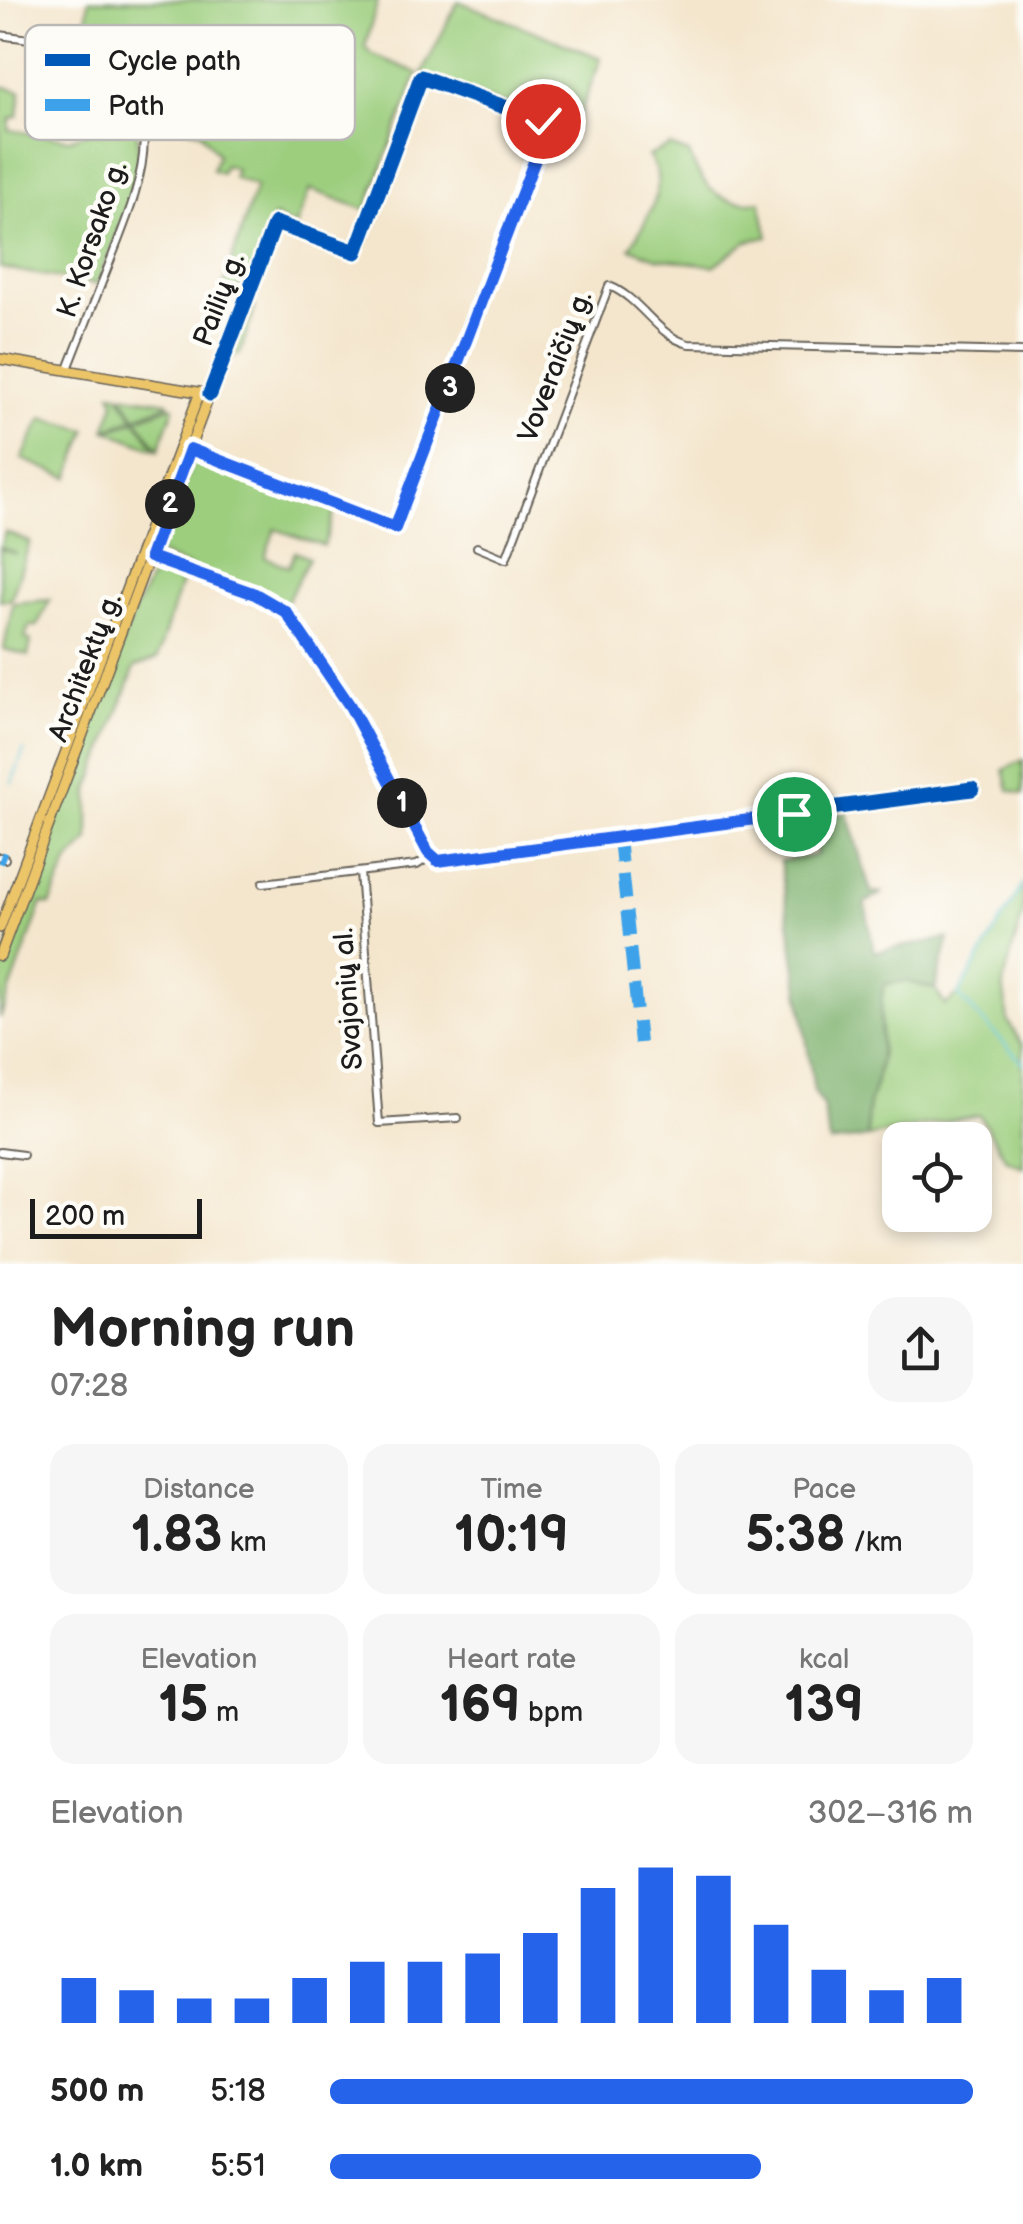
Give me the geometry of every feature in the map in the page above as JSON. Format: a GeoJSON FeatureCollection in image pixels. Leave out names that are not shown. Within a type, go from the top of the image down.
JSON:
{"type":"FeatureCollection","features":[{"type":"Feature","properties":{"kind":"main road"},"geometry":{"type":"LineString","coordinates":[[0,359],[205,393]]}},
{"type":"Feature","properties":{"kind":"main road","name":"Architektų g."},"geometry":{"type":"LineString","coordinates":[[0,928],[150,557],[190,449],[205,393]]}},
{"type":"Feature","properties":{"kind":"main road","name":"Architektų g."},"geometry":{"type":"LineString","coordinates":[[0,956],[205,393]]}},
{"type":"Feature","properties":{"kind":"street","name":"K. Korsako g."},"geometry":{"type":"LineString","coordinates":[[0,35],[25,40]]}},
{"type":"Feature","properties":{"kind":"street","name":"Pailių g."},"geometry":{"type":"LineString","coordinates":[[190,449],[395,528],[540,146],[543,121],[421,77],[356,252],[276,223],[205,393]]}},
{"type":"Feature","properties":{"kind":"street","name":"K. Korsako g."},"geometry":{"type":"LineString","coordinates":[[68,369],[140,180],[143,140]]}},
{"type":"Feature","properties":{"kind":"street","name":"Voveraičių g."},"geometry":{"type":"LineString","coordinates":[[477,547],[506,559],[610,286],[625,294],[676,340],[689,344],[1023,352]]}},
{"type":"Feature","properties":{"kind":"street"},"geometry":{"type":"LineString","coordinates":[[150,557],[255,594],[286,612],[360,722],[431,856]]}},
{"type":"Feature","properties":{"kind":"street"},"geometry":{"type":"LineString","coordinates":[[263,883],[416,865],[431,856],[453,862],[972,789]]}},
{"type":"Feature","properties":{"kind":"street","name":"Svajonių al."},"geometry":{"type":"LineString","coordinates":[[360,872],[378,1123],[458,1118]]}},
{"type":"Feature","properties":{"kind":"street"},"geometry":{"type":"LineString","coordinates":[[0,1152],[23,1155]]}},
{"type":"Feature","properties":{"kind":"green space"},"geometry":{"type":"Polygon","coordinates":[[[89,0],[378,0],[365,47],[371,54],[418,73],[366,210],[310,189],[296,226],[274,217],[247,283],[241,282],[233,298],[221,293],[256,186],[233,177],[236,169],[225,165],[221,173],[212,170],[218,155],[207,140],[355,140],[355,25],[85,25],[89,0]]]}},
{"type":"Feature","properties":{"kind":"green space"},"geometry":{"type":"Polygon","coordinates":[[[458,1],[601,58],[574,130],[422,74],[458,1]]]}},
{"type":"Feature","properties":{"kind":"green space"},"geometry":{"type":"Polygon","coordinates":[[[0,86],[21,91],[18,116],[10,119],[9,130],[25,132],[25,140],[138,140],[133,188],[97,284],[0,268],[0,86]]]}},
{"type":"Feature","properties":{"kind":"green space"},"geometry":{"type":"Polygon","coordinates":[[[670,146],[689,153],[707,185],[724,198],[760,201],[768,237],[747,241],[714,266],[657,258],[630,248],[649,215],[657,191],[655,167],[648,156],[670,146]]]}},
{"type":"Feature","properties":{"kind":"green space"},"geometry":{"type":"Polygon","coordinates":[[[246,307],[255,307],[240,354],[228,358],[246,307]]]}},
{"type":"Feature","properties":{"kind":"green space"},"geometry":{"type":"Polygon","coordinates":[[[111,393],[118,394],[134,418],[105,430],[115,402],[111,393]]]}},
{"type":"Feature","properties":{"kind":"green space"},"geometry":{"type":"Polygon","coordinates":[[[121,395],[168,402],[169,404],[136,417],[121,395]]]}},
{"type":"Feature","properties":{"kind":"green space"},"geometry":{"type":"Polygon","coordinates":[[[174,408],[159,449],[137,419],[174,408]]]}},
{"type":"Feature","properties":{"kind":"green space"},"geometry":{"type":"Polygon","coordinates":[[[42,418],[87,430],[69,478],[22,459],[42,418]]]}},
{"type":"Feature","properties":{"kind":"green space"},"geometry":{"type":"Polygon","coordinates":[[[136,421],[157,450],[108,431],[136,421]]]}},
{"type":"Feature","properties":{"kind":"green space"},"geometry":{"type":"Polygon","coordinates":[[[194,456],[335,510],[324,546],[275,529],[265,557],[289,567],[295,552],[309,558],[285,605],[157,554],[194,456]]]}},
{"type":"Feature","properties":{"kind":"green space"},"geometry":{"type":"Polygon","coordinates":[[[5,532],[30,542],[11,600],[0,600],[0,549],[17,554],[0,547],[5,532]]]}},
{"type":"Feature","properties":{"kind":"green space"},"geometry":{"type":"Polygon","coordinates":[[[158,562],[184,572],[157,659],[135,667],[89,790],[89,840],[69,861],[50,905],[42,903],[0,1018],[0,969],[132,616],[158,562]]]}},
{"type":"Feature","properties":{"kind":"green space"},"geometry":{"type":"Polygon","coordinates":[[[50,600],[37,626],[29,626],[25,638],[31,641],[28,656],[4,649],[13,603],[50,600]]]}},
{"type":"Feature","properties":{"kind":"green space"},"geometry":{"type":"Polygon","coordinates":[[[1023,760],[1023,794],[1009,790],[1004,770],[1023,760]]]}},
{"type":"Feature","properties":{"kind":"green space"},"geometry":{"type":"Polygon","coordinates":[[[847,813],[871,892],[882,893],[865,903],[874,952],[949,938],[935,989],[905,981],[884,984],[880,1055],[869,1106],[868,1137],[830,1143],[823,1106],[814,1091],[780,861],[817,855],[807,817],[847,813]]]}},
{"type":"Feature","properties":{"kind":"green space"},"geometry":{"type":"Polygon","coordinates":[[[1023,884],[1023,913],[1003,984],[1008,1021],[1023,1046],[1023,1167],[1006,1159],[992,1136],[992,1122],[983,1122],[979,1115],[944,1122],[882,1122],[882,1134],[868,1137],[869,1106],[880,1055],[884,984],[905,981],[935,989],[945,1005],[958,995],[1023,884]]]}},
{"type":"Feature","properties":{"kind":"waterway"},"geometry":{"type":"LineString","coordinates":[[12,783],[24,750]]}},
{"type":"Feature","properties":{"kind":"waterway"},"geometry":{"type":"LineString","coordinates":[[1023,884],[958,995],[1023,1063]]}},
{"type":"Feature","properties":{"kind":"marked path"},"geometry":{"type":"LineString","coordinates":[[619,838],[640,1043]]}},
{"type":"Feature","properties":{"kind":"marked path"},"geometry":{"type":"LineString","coordinates":[[0,857],[5,859]]}},
{"type":"Feature","properties":{"kind":"cycle path"},"geometry":{"type":"LineString","coordinates":[[190,449],[395,528],[539,146],[543,121],[421,77],[356,252],[275,223],[210,394]]}},
{"type":"Feature","properties":{"kind":"cycle path"},"geometry":{"type":"LineString","coordinates":[[150,557],[255,594],[287,612],[350,705],[428,852],[438,861],[972,789]]}},
{"type":"Feature","properties":{"kind":"route"},"geometry":{"type":"LineString","coordinates":[[543,121],[545,131],[540,146],[395,528],[190,449],[150,557],[272,600],[286,612],[350,706],[428,852],[438,861],[794,814]]}}]}
